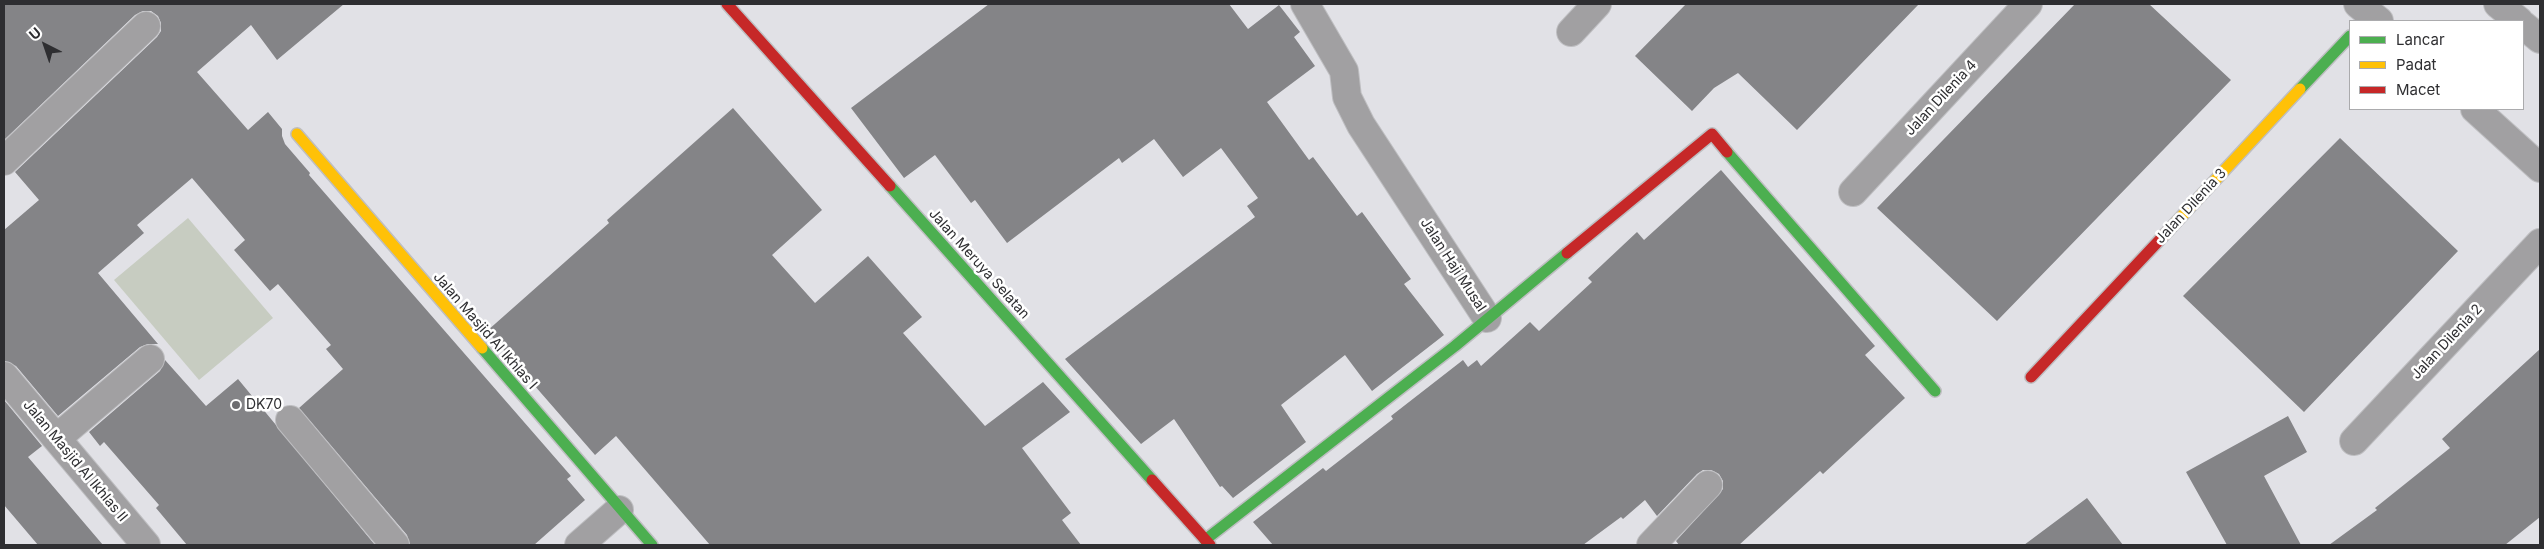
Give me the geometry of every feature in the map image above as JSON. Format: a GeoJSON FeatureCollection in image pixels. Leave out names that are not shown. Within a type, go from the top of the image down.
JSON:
{"type":"FeatureCollection","features":[{"type":"Feature","properties":{"kind":"street","name":"Jalan Meruya Selatan"},"geometry":{"type":"LineString","coordinates":[[727,4],[1207,543]]}},
{"type":"Feature","properties":{"kind":"street","name":"Jalan Haji Musal"},"geometry":{"type":"LineString","coordinates":[[1207,543],[1456,346],[1487,318],[1361,125],[1347,97],[1344,71],[1305,4]]}},
{"type":"Feature","properties":{"kind":"street"},"geometry":{"type":"LineString","coordinates":[[1571,32],[1597,4]]}},
{"type":"Feature","properties":{"kind":"street","name":"Jalan Dilenia 4"},"geometry":{"type":"LineString","coordinates":[[1853,192],[2028,4]]}},
{"type":"Feature","properties":{"kind":"street"},"geometry":{"type":"LineString","coordinates":[[2498,4],[2518,20]]}},
{"type":"Feature","properties":{"kind":"street"},"geometry":{"type":"LineString","coordinates":[[2524,25],[2540,39]]}},
{"type":"Feature","properties":{"kind":"street"},"geometry":{"type":"LineString","coordinates":[[4,161],[146,26]]}},
{"type":"Feature","properties":{"kind":"street","name":"Jalan Dilenia 3"},"geometry":{"type":"LineString","coordinates":[[2032,377],[2349,37]]}},
{"type":"Feature","properties":{"kind":"street"},"geometry":{"type":"LineString","coordinates":[[2476,110],[2540,168]]}},
{"type":"Feature","properties":{"kind":"street","name":"Jalan Masjid Al Ikhlas I"},"geometry":{"type":"LineString","coordinates":[[297,134],[619,510],[652,545]]}},
{"type":"Feature","properties":{"kind":"street"},"geometry":{"type":"LineString","coordinates":[[1487,318],[1712,134],[1935,391]]}},
{"type":"Feature","properties":{"kind":"street","name":"Jalan Dilenia 2"},"geometry":{"type":"LineString","coordinates":[[2354,441],[2540,243]]}},
{"type":"Feature","properties":{"kind":"street"},"geometry":{"type":"LineString","coordinates":[[57,438],[150,359]]}},
{"type":"Feature","properties":{"kind":"street","name":"Jalan Masjid Al Ikhlas II"},"geometry":{"type":"LineString","coordinates":[[4,376],[146,545]]}},
{"type":"Feature","properties":{"kind":"street"},"geometry":{"type":"LineString","coordinates":[[290,420],[395,545]]}},
{"type":"Feature","properties":{"kind":"street"},"geometry":{"type":"LineString","coordinates":[[1652,545],[1708,485]]}},
{"type":"Feature","properties":{"kind":"street"},"geometry":{"type":"LineString","coordinates":[[580,545],[619,510]]}},
{"type":"Feature","properties":{"kind":"shaded area"},"geometry":{"type":"Polygon","coordinates":[[[188,218],[273,318],[199,380],[114,280],[188,218]]]}},
{"type":"Feature","properties":{"kind":"building"},"geometry":{"type":"Polygon","coordinates":[[[4,4],[344,4],[277,60],[251,25],[197,72],[248,130],[268,112],[282,129],[285,144],[310,173],[309,175],[571,476],[567,479],[585,500],[534,545],[410,545],[407,535],[299,408],[343,369],[326,349],[331,345],[278,284],[270,291],[234,250],[245,240],[192,178],[137,225],[144,233],[98,273],[158,344],[148,344],[140,347],[58,416],[16,366],[4,361],[4,230],[39,200],[15,172],[157,37],[161,31],[161,23],[158,16],[151,11],[143,11],[135,15],[4,140],[4,4]]]}},
{"type":"Feature","properties":{"kind":"building"},"geometry":{"type":"Polygon","coordinates":[[[989,4],[1229,4],[1248,29],[1279,5],[1300,32],[1294,37],[1315,66],[1267,102],[1309,160],[1313,157],[1357,216],[1362,212],[1411,279],[1404,284],[1444,335],[1372,391],[1345,355],[1281,405],[1306,442],[1233,498],[1222,486],[1220,487],[1174,419],[1141,444],[1065,359],[1255,217],[1247,206],[1258,198],[1221,148],[1183,177],[1154,139],[1122,163],[1119,158],[1007,243],[975,200],[971,203],[935,155],[904,178],[851,108],[989,4]]]}},
{"type":"Feature","properties":{"kind":"building"},"geometry":{"type":"Polygon","coordinates":[[[1686,4],[1919,4],[1797,130],[1738,73],[1714,88],[1692,111],[1635,56],[1686,4]]]}},
{"type":"Feature","properties":{"kind":"building"},"geometry":{"type":"Polygon","coordinates":[[[2075,4],[2149,4],[2231,80],[1997,321],[1877,208],[2075,4]]]}},
{"type":"Feature","properties":{"kind":"building"},"geometry":{"type":"Polygon","coordinates":[[[733,108],[822,210],[772,255],[815,303],[868,256],[922,317],[903,333],[985,426],[1043,382],[1070,412],[1022,448],[1071,513],[1062,520],[1081,545],[710,545],[616,436],[595,455],[487,331],[609,223],[607,220],[733,108]]]}},
{"type":"Feature","properties":{"kind":"building"},"geometry":{"type":"Polygon","coordinates":[[[2340,138],[2458,251],[2304,412],[2183,296],[2340,138]]]}},
{"type":"Feature","properties":{"kind":"building"},"geometry":{"type":"Polygon","coordinates":[[[1721,170],[1875,346],[1865,355],[1905,398],[1823,474],[1820,471],[1739,545],[1679,545],[1676,541],[1723,489],[1723,481],[1719,474],[1711,470],[1703,470],[1697,474],[1657,516],[1645,500],[1623,519],[1621,517],[1583,545],[1273,545],[1253,522],[1323,468],[1326,471],[1393,419],[1391,416],[1463,360],[1468,367],[1477,360],[1481,366],[1530,322],[1539,331],[1592,282],[1588,278],[1637,232],[1644,240],[1721,170]]]}},
{"type":"Feature","properties":{"kind":"building"},"geometry":{"type":"Polygon","coordinates":[[[2540,349],[2540,517],[2505,545],[2329,545],[2377,510],[2375,508],[2450,448],[2442,439],[2540,349]]]}},
{"type":"Feature","properties":{"kind":"building"},"geometry":{"type":"Polygon","coordinates":[[[165,360],[206,406],[238,379],[375,545],[187,545],[156,508],[159,505],[104,442],[100,446],[89,432],[160,371],[165,360]]]}},
{"type":"Feature","properties":{"kind":"building"},"geometry":{"type":"Polygon","coordinates":[[[4,400],[42,446],[28,457],[103,545],[38,545],[4,505],[4,400]]]}},
{"type":"Feature","properties":{"kind":"building"},"geometry":{"type":"Polygon","coordinates":[[[2288,416],[2307,452],[2264,476],[2301,545],[2227,545],[2186,472],[2288,416]]]}},
{"type":"Feature","properties":{"kind":"building"},"geometry":{"type":"Polygon","coordinates":[[[2087,498],[2123,545],[2024,545],[2087,498]]]}},
{"type":"Feature","properties":{"kind":"traffic: fast"},"geometry":{"type":"LineString","coordinates":[[2300,89],[2349,37]]}},
{"type":"Feature","properties":{"kind":"traffic: fast"},"geometry":{"type":"LineString","coordinates":[[1727,152],[1935,391]]}},
{"type":"Feature","properties":{"kind":"traffic: fast"},"geometry":{"type":"LineString","coordinates":[[890,186],[1152,480]]}},
{"type":"Feature","properties":{"kind":"traffic: fast"},"geometry":{"type":"LineString","coordinates":[[1205,540],[1455,346],[1567,253]]}},
{"type":"Feature","properties":{"kind":"traffic: fast"},"geometry":{"type":"LineString","coordinates":[[482,348],[652,545]]}},
{"type":"Feature","properties":{"kind":"traffic: slow"},"geometry":{"type":"LineString","coordinates":[[2168,231],[2300,89]]}},
{"type":"Feature","properties":{"kind":"traffic: slow"},"geometry":{"type":"LineString","coordinates":[[297,134],[482,348]]}},
{"type":"Feature","properties":{"kind":"traffic: jam"},"geometry":{"type":"LineString","coordinates":[[727,4],[890,186]]}},
{"type":"Feature","properties":{"kind":"traffic: jam"},"geometry":{"type":"LineString","coordinates":[[1567,253],[1712,134],[1727,152]]}},
{"type":"Feature","properties":{"kind":"traffic: jam"},"geometry":{"type":"LineString","coordinates":[[2031,377],[2168,231]]}},
{"type":"Feature","properties":{"kind":"traffic: jam"},"geometry":{"type":"LineString","coordinates":[[1152,480],[1210,545]]}},
{"type":"Feature","properties":{"kind":"place","name":"DK70"},"geometry":{"type":"Point","coordinates":[236,405]}}]}
